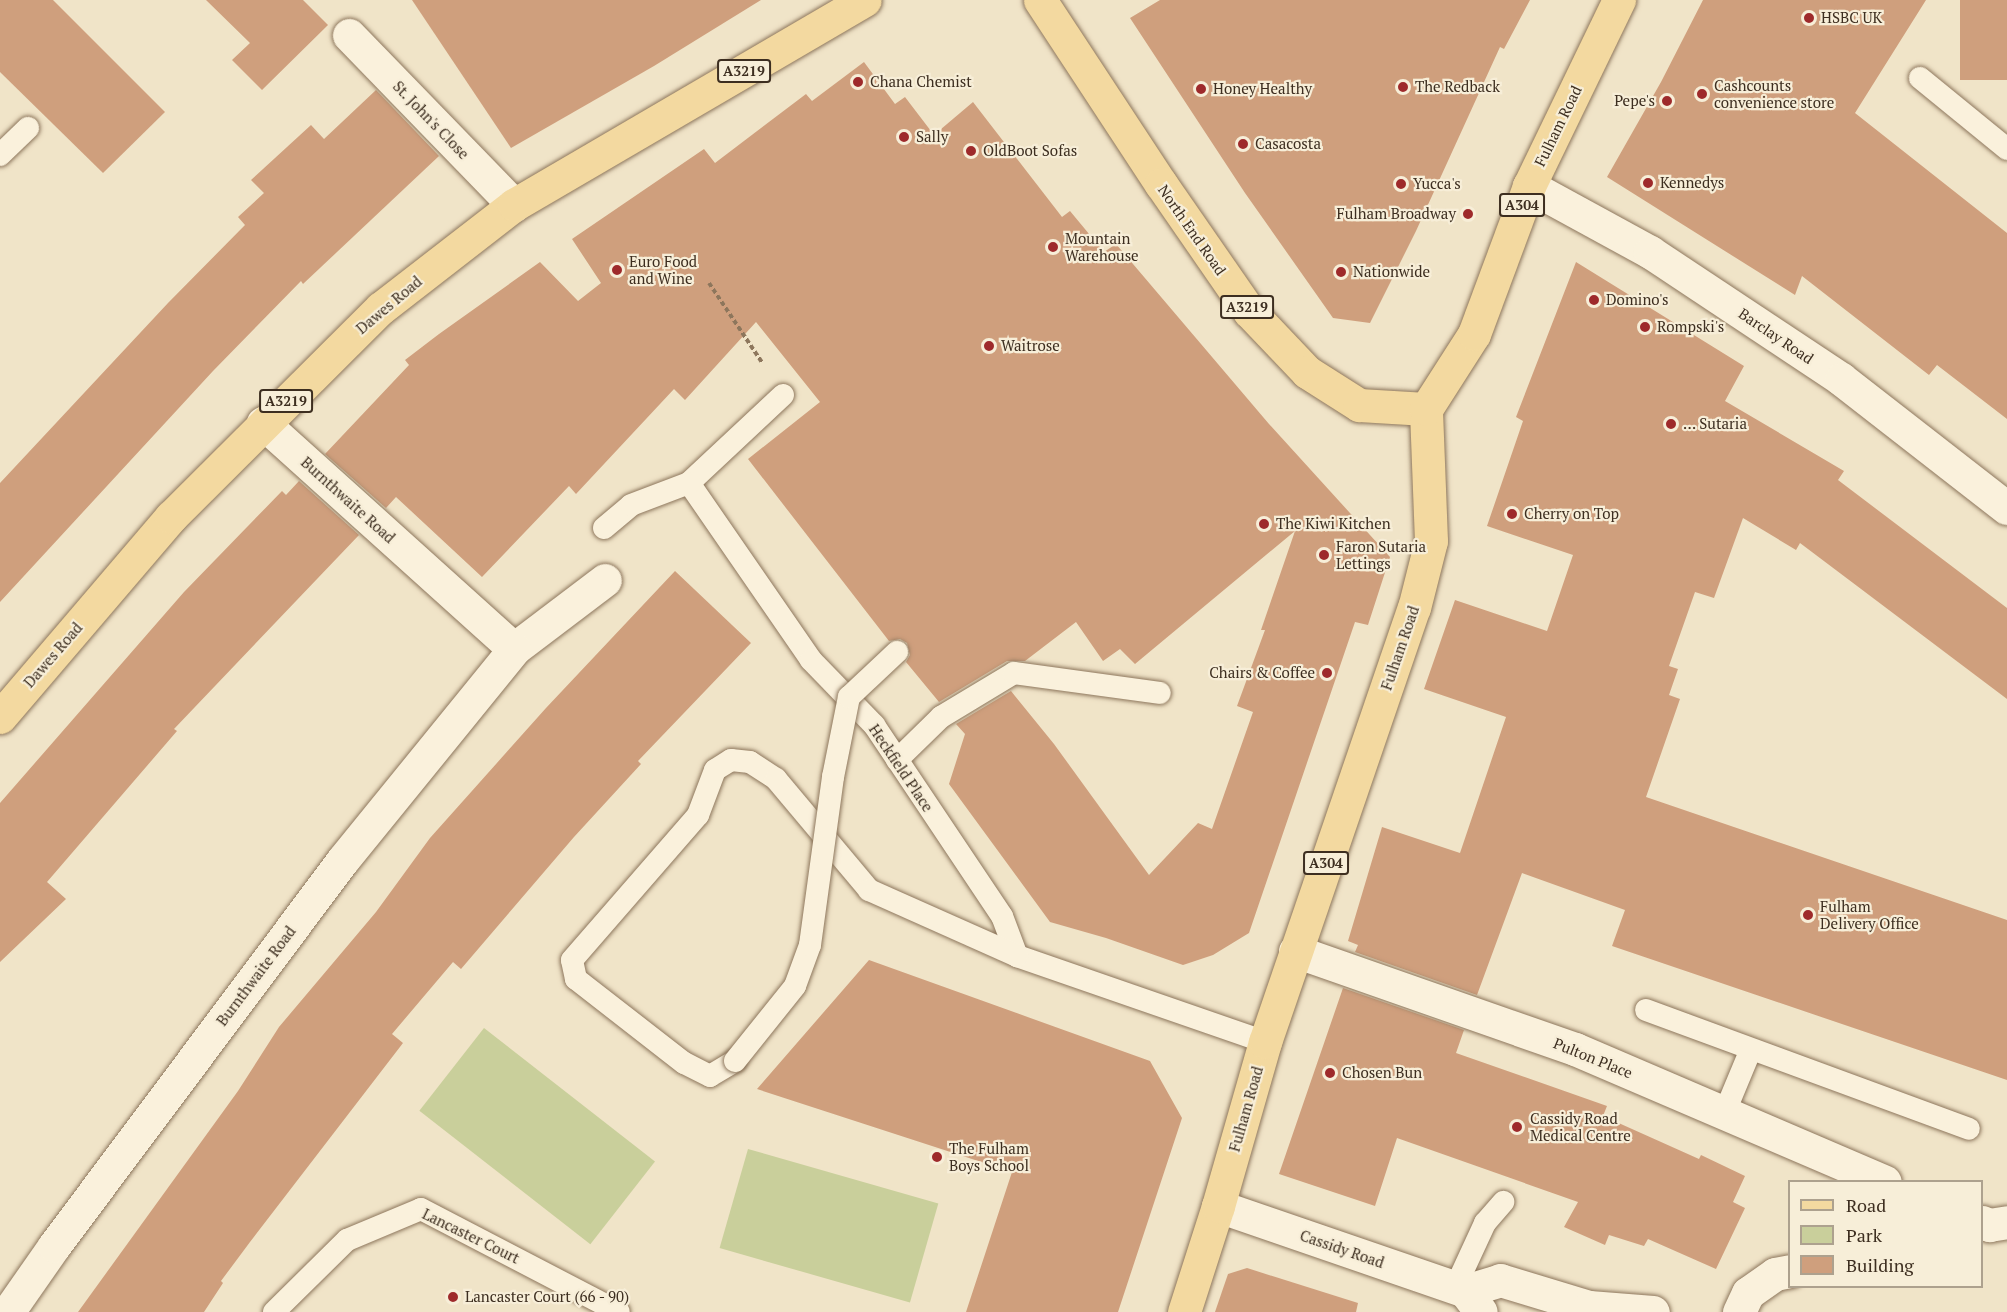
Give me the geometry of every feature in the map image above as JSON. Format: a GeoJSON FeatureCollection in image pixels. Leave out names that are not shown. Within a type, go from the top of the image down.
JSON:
{"type":"FeatureCollection","features":[{"type":"Feature","properties":{"kind":"main road","name":"Dawes Road"},"geometry":{"type":"LineString","coordinates":[[0,717],[171,517],[381,308],[514,205],[866,0]]}},
{"type":"Feature","properties":{"kind":"main road","name":"North End Road"},"geometry":{"type":"LineString","coordinates":[[1040,0],[1161,184],[1249,311],[1307,372],[1359,405],[1426,408]]}},
{"type":"Feature","properties":{"kind":"main road","name":"Fulham Road"},"geometry":{"type":"LineString","coordinates":[[1184,1312],[1218,1206],[1265,1042],[1414,608],[1431,541],[1426,408],[1474,334],[1529,186],[1619,0]]}},
{"type":"Feature","properties":{"kind":"street","name":"St. John's Close"},"geometry":{"type":"LineString","coordinates":[[349,35],[514,205]]}},
{"type":"Feature","properties":{"kind":"street","name":"Barclay Road"},"geometry":{"type":"LineString","coordinates":[[1529,186],[1650,252],[1841,379],[2007,508]]}},
{"type":"Feature","properties":{"kind":"street","name":"Burnthwaite Road"},"geometry":{"type":"LineString","coordinates":[[263,423],[514,649]]}},
{"type":"Feature","properties":{"kind":"street","name":"Burnthwaite Road"},"geometry":{"type":"LineString","coordinates":[[8,1312],[54,1246],[342,861],[514,649],[605,580]]}},
{"type":"Feature","properties":{"kind":"street","name":"Pulton Place"},"geometry":{"type":"LineString","coordinates":[[1295,951],[1575,1049],[1880,1180]]}},
{"type":"Feature","properties":{"kind":"street","name":"Cassidy Road"},"geometry":{"type":"LineString","coordinates":[[1218,1206],[1467,1297]]}},
{"type":"Feature","properties":{"kind":"street"},"geometry":{"type":"LineString","coordinates":[[1983,1223],[1989,1226],[2007,1222]]}},
{"type":"Feature","properties":{"kind":"street"},"geometry":{"type":"LineString","coordinates":[[1739,1312],[1748,1293],[1775,1274],[1788,1271]]}},
{"type":"Feature","properties":{"kind":"street"},"geometry":{"type":"LineString","coordinates":[[1467,1297],[1500,1280],[1589,1307],[1653,1312]]}},
{"type":"Feature","properties":{"kind":"lane"},"geometry":{"type":"LineString","coordinates":[[1920,78],[2007,149]]}},
{"type":"Feature","properties":{"kind":"lane"},"geometry":{"type":"LineString","coordinates":[[0,155],[28,128]]}},
{"type":"Feature","properties":{"kind":"lane"},"geometry":{"type":"LineString","coordinates":[[604,528],[631,505],[689,483],[783,395]]}},
{"type":"Feature","properties":{"kind":"lane","name":"Heckfield Place"},"geometry":{"type":"LineString","coordinates":[[689,483],[811,660],[874,725],[1002,916],[1017,956]]}},
{"type":"Feature","properties":{"kind":"lane"},"geometry":{"type":"LineString","coordinates":[[897,652],[849,697],[833,777],[810,945],[795,986],[735,1061],[710,1076],[684,1064],[576,979],[572,960],[698,815],[715,770],[730,760],[750,762],[776,779],[869,890],[1017,956],[1265,1042]]}},
{"type":"Feature","properties":{"kind":"lane"},"geometry":{"type":"LineString","coordinates":[[897,760],[940,717],[1014,673],[1160,693]]}},
{"type":"Feature","properties":{"kind":"lane"},"geometry":{"type":"LineString","coordinates":[[1646,1010],[1969,1129]]}},
{"type":"Feature","properties":{"kind":"lane"},"geometry":{"type":"LineString","coordinates":[[1724,1114],[1751,1049]]}},
{"type":"Feature","properties":{"kind":"lane"},"geometry":{"type":"LineString","coordinates":[[1467,1297],[1485,1223],[1503,1202]]}},
{"type":"Feature","properties":{"kind":"lane","name":"Lancaster Court"},"geometry":{"type":"LineString","coordinates":[[274,1312],[347,1240],[420,1209],[619,1312]]}},
{"type":"Feature","properties":{"kind":"path"},"geometry":{"type":"LineString","coordinates":[[709,283],[783,395]]}},
{"type":"Feature","properties":{"kind":"green space"},"geometry":{"type":"Polygon","coordinates":[[[484,1028],[655,1162],[590,1244],[419,1111],[484,1028]]]}},
{"type":"Feature","properties":{"kind":"green space"},"geometry":{"type":"Polygon","coordinates":[[[748,1149],[938,1204],[910,1303],[720,1248],[748,1149]]]}},
{"type":"Feature","properties":{"kind":"building"},"geometry":{"type":"Polygon","coordinates":[[[0,0],[53,0],[165,112],[103,173],[0,72],[0,0]]]}},
{"type":"Feature","properties":{"kind":"building"},"geometry":{"type":"Polygon","coordinates":[[[206,0],[303,0],[328,25],[262,90],[232,60],[250,43],[206,0]]]}},
{"type":"Feature","properties":{"kind":"building"},"geometry":{"type":"Polygon","coordinates":[[[412,0],[761,0],[654,66],[511,148],[412,0]]]}},
{"type":"Feature","properties":{"kind":"building"},"geometry":{"type":"Polygon","coordinates":[[[1160,0],[1530,0],[1504,49],[1500,47],[1416,231],[1370,323],[1333,318],[1245,193],[1130,18],[1160,0]]]}},
{"type":"Feature","properties":{"kind":"building"},"geometry":{"type":"Polygon","coordinates":[[[1703,0],[1926,0],[1855,113],[2007,233],[2007,419],[1937,365],[1929,375],[1802,276],[1795,295],[1607,177],[1661,82],[1703,0]]]}},
{"type":"Feature","properties":{"kind":"building"},"geometry":{"type":"Polygon","coordinates":[[[1960,0],[2007,0],[2007,80],[1960,80],[1960,0]]]}},
{"type":"Feature","properties":{"kind":"building"},"geometry":{"type":"Polygon","coordinates":[[[864,62],[895,104],[905,97],[934,135],[973,102],[1062,217],[1070,211],[1104,252],[1116,244],[1269,424],[1390,557],[1368,625],[1355,622],[1249,933],[1213,955],[1183,965],[1106,938],[1050,922],[949,784],[965,734],[956,724],[1011,691],[1054,744],[1149,875],[1198,823],[1212,829],[1253,712],[1237,706],[1265,630],[1261,630],[1295,531],[1135,664],[1120,649],[1103,661],[1076,622],[1025,661],[1007,661],[939,702],[906,662],[910,655],[907,643],[900,639],[889,641],[748,459],[820,402],[756,322],[685,400],[674,389],[576,494],[569,486],[482,577],[396,497],[386,508],[325,454],[409,365],[405,360],[439,334],[540,262],[578,301],[601,283],[572,239],[704,149],[715,163],[806,94],[812,101],[864,62]]]}},
{"type":"Feature","properties":{"kind":"building"},"geometry":{"type":"Polygon","coordinates":[[[376,90],[439,156],[303,284],[301,281],[213,371],[0,602],[0,483],[168,303],[245,225],[238,217],[264,193],[251,180],[311,125],[324,139],[376,90]]]}},
{"type":"Feature","properties":{"kind":"building"},"geometry":{"type":"Polygon","coordinates":[[[1576,262],[1744,366],[1725,401],[1844,471],[1838,480],[2007,608],[2007,699],[1800,543],[1796,550],[1743,518],[1714,598],[1695,592],[1669,666],[1678,669],[1669,695],[1680,699],[1646,797],[2007,920],[2007,1080],[1612,946],[1625,910],[1522,873],[1477,995],[1355,952],[1358,945],[1348,941],[1382,827],[1460,853],[1506,717],[1424,689],[1455,600],[1547,631],[1573,555],[1487,526],[1523,421],[1516,417],[1576,262]]]}},
{"type":"Feature","properties":{"kind":"building"},"geometry":{"type":"Polygon","coordinates":[[[299,481],[359,535],[174,729],[177,731],[47,882],[66,899],[0,962],[0,803],[184,592],[282,491],[286,495],[299,481]]]}},
{"type":"Feature","properties":{"kind":"building"},"geometry":{"type":"Polygon","coordinates":[[[675,571],[751,643],[638,761],[641,764],[574,837],[461,969],[453,962],[392,1034],[403,1043],[221,1281],[223,1283],[204,1312],[78,1312],[238,1091],[279,1027],[376,912],[430,838],[546,708],[675,571]]]}},
{"type":"Feature","properties":{"kind":"building"},"geometry":{"type":"Polygon","coordinates":[[[869,960],[1150,1061],[1182,1118],[1118,1312],[966,1312],[1012,1172],[757,1089],[869,960]]]}},
{"type":"Feature","properties":{"kind":"building"},"geometry":{"type":"Polygon","coordinates":[[[1343,988],[1464,1030],[1456,1053],[1607,1106],[1603,1116],[1699,1159],[1701,1155],[1745,1176],[1733,1202],[1745,1208],[1716,1269],[1648,1239],[1644,1246],[1609,1235],[1605,1245],[1564,1227],[1578,1202],[1397,1138],[1375,1206],[1279,1174],[1343,988]]]}},
{"type":"Feature","properties":{"kind":"building"},"geometry":{"type":"Polygon","coordinates":[[[1247,1268],[1358,1303],[1356,1312],[1215,1312],[1228,1274],[1247,1268]]]}},
{"type":"Feature","properties":{"kind":"place","name":"HSBC UK"},"geometry":{"type":"Point","coordinates":[1809,18]}},
{"type":"Feature","properties":{"kind":"place","name":"Chana Chemist"},"geometry":{"type":"Point","coordinates":[858,82]}},
{"type":"Feature","properties":{"kind":"place","name":"The Redback"},"geometry":{"type":"Point","coordinates":[1403,87]}},
{"type":"Feature","properties":{"kind":"place","name":"Honey Healthy"},"geometry":{"type":"Point","coordinates":[1201,89]}},
{"type":"Feature","properties":{"kind":"place","name":"Cashcounts convenience store"},"geometry":{"type":"Point","coordinates":[1702,94]}},
{"type":"Feature","properties":{"kind":"place","name":"Pepe's"},"geometry":{"type":"Point","coordinates":[1667,101]}},
{"type":"Feature","properties":{"kind":"place","name":"Sally"},"geometry":{"type":"Point","coordinates":[904,137]}},
{"type":"Feature","properties":{"kind":"place","name":"Casacosta"},"geometry":{"type":"Point","coordinates":[1243,144]}},
{"type":"Feature","properties":{"kind":"place","name":"OldBoot Sofas"},"geometry":{"type":"Point","coordinates":[971,151]}},
{"type":"Feature","properties":{"kind":"place","name":"Kennedys"},"geometry":{"type":"Point","coordinates":[1648,183]}},
{"type":"Feature","properties":{"kind":"place","name":"Yucca's"},"geometry":{"type":"Point","coordinates":[1401,184]}},
{"type":"Feature","properties":{"kind":"place","name":"Fulham Broadway"},"geometry":{"type":"Point","coordinates":[1468,214]}},
{"type":"Feature","properties":{"kind":"place","name":"Mountain Warehouse"},"geometry":{"type":"Point","coordinates":[1053,247]}},
{"type":"Feature","properties":{"kind":"place","name":"Euro Food and Wine"},"geometry":{"type":"Point","coordinates":[617,270]}},
{"type":"Feature","properties":{"kind":"place","name":"Nationwide"},"geometry":{"type":"Point","coordinates":[1341,272]}},
{"type":"Feature","properties":{"kind":"place","name":"Domino's"},"geometry":{"type":"Point","coordinates":[1594,300]}},
{"type":"Feature","properties":{"kind":"place","name":"Rompski's"},"geometry":{"type":"Point","coordinates":[1645,327]}},
{"type":"Feature","properties":{"kind":"place","name":"Waitrose"},"geometry":{"type":"Point","coordinates":[989,346]}},
{"type":"Feature","properties":{"kind":"place","name":"... Sutaria"},"geometry":{"type":"Point","coordinates":[1671,424]}},
{"type":"Feature","properties":{"kind":"place","name":"Cherry on Top"},"geometry":{"type":"Point","coordinates":[1512,514]}},
{"type":"Feature","properties":{"kind":"place","name":"The Kiwi Kitchen"},"geometry":{"type":"Point","coordinates":[1264,524]}},
{"type":"Feature","properties":{"kind":"place","name":"Faron Sutaria Lettings"},"geometry":{"type":"Point","coordinates":[1324,555]}},
{"type":"Feature","properties":{"kind":"place","name":"Chairs & Coffee"},"geometry":{"type":"Point","coordinates":[1327,673]}},
{"type":"Feature","properties":{"kind":"place","name":"Fulham Delivery Office"},"geometry":{"type":"Point","coordinates":[1808,915]}},
{"type":"Feature","properties":{"kind":"place","name":"Chosen Bun"},"geometry":{"type":"Point","coordinates":[1330,1073]}},
{"type":"Feature","properties":{"kind":"place","name":"Cassidy Road Medical Centre"},"geometry":{"type":"Point","coordinates":[1517,1127]}},
{"type":"Feature","properties":{"kind":"place","name":"The Fulham Boys School"},"geometry":{"type":"Point","coordinates":[937,1157]}},
{"type":"Feature","properties":{"kind":"place","name":"Lancaster Court (66 - 90)"},"geometry":{"type":"Point","coordinates":[453,1297]}}]}
